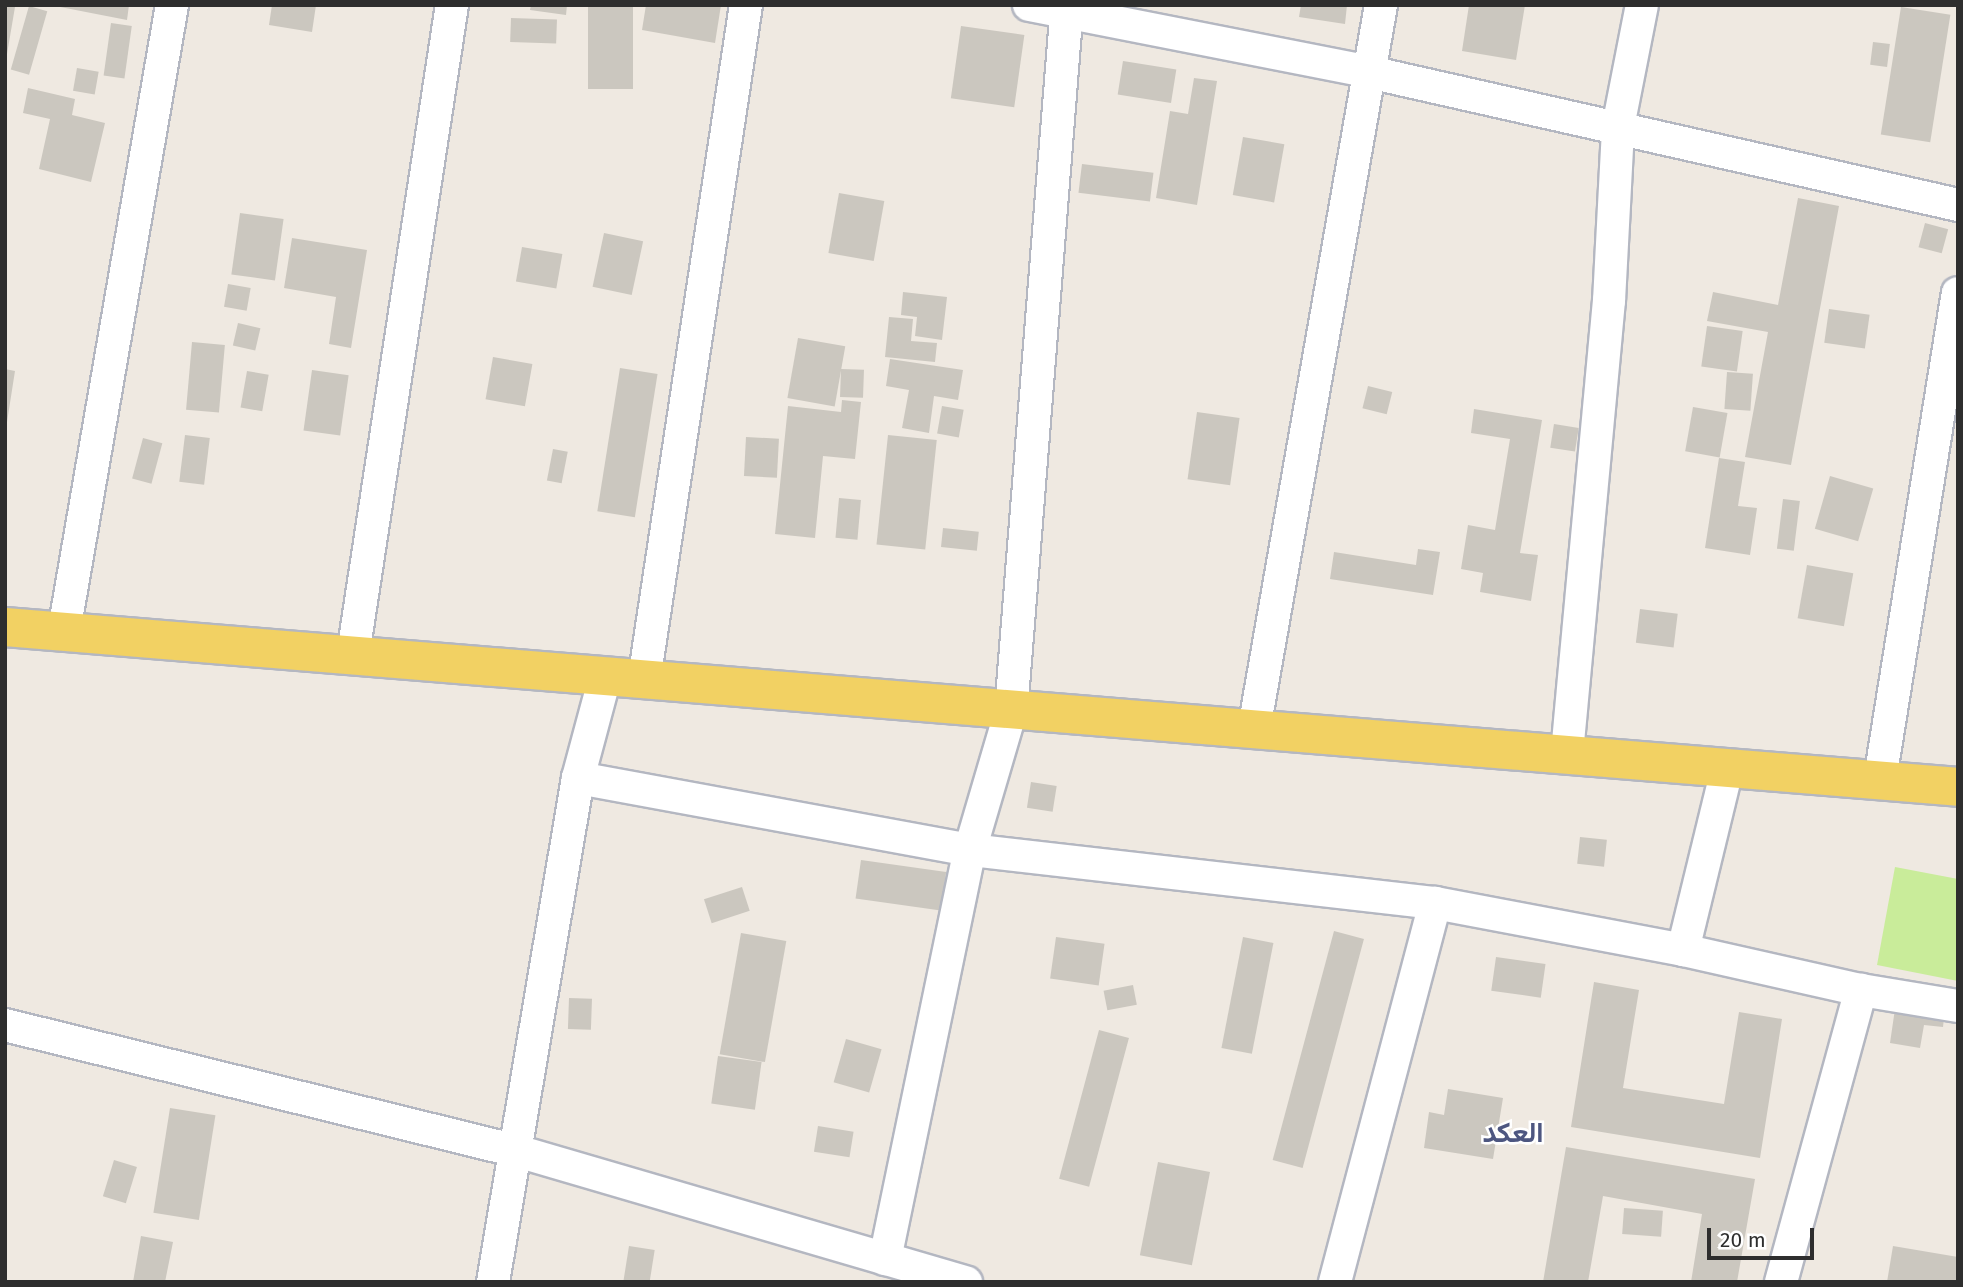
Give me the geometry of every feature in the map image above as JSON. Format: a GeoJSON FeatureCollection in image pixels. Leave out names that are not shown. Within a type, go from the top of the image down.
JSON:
{"type":"FeatureCollection","features":[{"type":"Feature","properties":{"kind":"main road"},"geometry":{"type":"LineString","coordinates":[[5,627],[1011,711],[1728,766],[1958,787]]}},
{"type":"Feature","properties":{"kind":"street"},"geometry":{"type":"LineString","coordinates":[[64,631],[172,5]]}},
{"type":"Feature","properties":{"kind":"street"},"geometry":{"type":"LineString","coordinates":[[353,654],[452,5]]}},
{"type":"Feature","properties":{"kind":"street"},"geometry":{"type":"LineString","coordinates":[[644,680],[746,5]]}},
{"type":"Feature","properties":{"kind":"street"},"geometry":{"type":"LineString","coordinates":[[1028,5],[1067,9],[1368,72],[1958,205]]}},
{"type":"Feature","properties":{"kind":"street"},"geometry":{"type":"LineString","coordinates":[[1254,729],[1381,5]]}},
{"type":"Feature","properties":{"kind":"street"},"geometry":{"type":"LineString","coordinates":[[1567,753],[1609,300],[1618,127],[1643,5]]}},
{"type":"Feature","properties":{"kind":"street"},"geometry":{"type":"LineString","coordinates":[[885,1259],[970,850],[1011,711],[1067,9]]}},
{"type":"Feature","properties":{"kind":"street"},"geometry":{"type":"LineString","coordinates":[[1880,779],[1958,293]]}},
{"type":"Feature","properties":{"kind":"street"},"geometry":{"type":"LineString","coordinates":[[493,1282],[578,778],[605,677]]}},
{"type":"Feature","properties":{"kind":"street"},"geometry":{"type":"LineString","coordinates":[[1683,950],[1728,766]]}},
{"type":"Feature","properties":{"kind":"street"},"geometry":{"type":"LineString","coordinates":[[578,778],[970,850],[1435,903],[1683,950],[1861,990],[1958,1006]]}},
{"type":"Feature","properties":{"kind":"street"},"geometry":{"type":"LineString","coordinates":[[1335,1282],[1435,903]]}},
{"type":"Feature","properties":{"kind":"street"},"geometry":{"type":"LineString","coordinates":[[1781,1282],[1861,990]]}},
{"type":"Feature","properties":{"kind":"street"},"geometry":{"type":"LineString","coordinates":[[5,1025],[517,1151],[966,1282]]}},
{"type":"Feature","properties":{"kind":"green space"},"geometry":{"type":"Polygon","coordinates":[[[1895,867],[1958,879],[1958,981],[1877,965],[1895,867]]]}},
{"type":"Feature","properties":{"kind":"building"},"geometry":{"type":"Polygon","coordinates":[[[50,5],[129,5],[127,20],[50,5]]]}},
{"type":"Feature","properties":{"kind":"building"},"geometry":{"type":"Polygon","coordinates":[[[272,5],[316,5],[312,32],[269,25],[272,5]]]}},
{"type":"Feature","properties":{"kind":"building"},"geometry":{"type":"Polygon","coordinates":[[[531,5],[567,5],[566,15],[530,10],[531,5]]]}},
{"type":"Feature","properties":{"kind":"building"},"geometry":{"type":"Polygon","coordinates":[[[588,5],[633,5],[633,89],[588,89],[588,5]]]}},
{"type":"Feature","properties":{"kind":"building"},"geometry":{"type":"Polygon","coordinates":[[[646,5],[721,5],[715,43],[642,30],[646,5]]]}},
{"type":"Feature","properties":{"kind":"building"},"geometry":{"type":"Polygon","coordinates":[[[1301,5],[1347,5],[1345,24],[1299,17],[1301,5]]]}},
{"type":"Feature","properties":{"kind":"building"},"geometry":{"type":"Polygon","coordinates":[[[1469,5],[1525,5],[1516,60],[1462,51],[1469,5]]]}},
{"type":"Feature","properties":{"kind":"building"},"geometry":{"type":"Polygon","coordinates":[[[5,6],[15,7],[7,54],[5,54],[5,6]]]}},
{"type":"Feature","properties":{"kind":"building"},"geometry":{"type":"Polygon","coordinates":[[[29,6],[47,11],[29,75],[11,69],[29,6]]]}},
{"type":"Feature","properties":{"kind":"building"},"geometry":{"type":"Polygon","coordinates":[[[1901,7],[1950,15],[1930,142],[1881,134],[1901,7]]]}},
{"type":"Feature","properties":{"kind":"building"},"geometry":{"type":"Polygon","coordinates":[[[511,18],[557,20],[556,44],[510,42],[511,18]]]}},
{"type":"Feature","properties":{"kind":"building"},"geometry":{"type":"Polygon","coordinates":[[[111,23],[132,26],[124,78],[104,75],[111,23]]]}},
{"type":"Feature","properties":{"kind":"building"},"geometry":{"type":"Polygon","coordinates":[[[961,26],[1024,35],[1014,107],[951,98],[961,26]]]}},
{"type":"Feature","properties":{"kind":"building"},"geometry":{"type":"Polygon","coordinates":[[[1873,42],[1890,44],[1887,67],[1870,65],[1873,42]]]}},
{"type":"Feature","properties":{"kind":"building"},"geometry":{"type":"Polygon","coordinates":[[[1123,61],[1176,69],[1171,103],[1118,95],[1123,61]]]}},
{"type":"Feature","properties":{"kind":"building"},"geometry":{"type":"Polygon","coordinates":[[[77,68],[99,72],[95,94],[73,91],[77,68]]]}},
{"type":"Feature","properties":{"kind":"building"},"geometry":{"type":"Polygon","coordinates":[[[1194,78],[1217,81],[1197,205],[1156,198],[1170,111],[1188,114],[1194,78]]]}},
{"type":"Feature","properties":{"kind":"building"},"geometry":{"type":"Polygon","coordinates":[[[28,88],[75,99],[72,115],[105,123],[91,182],[39,169],[50,119],[23,113],[28,88]]]}},
{"type":"Feature","properties":{"kind":"building"},"geometry":{"type":"Polygon","coordinates":[[[1243,137],[1284,144],[1274,202],[1233,195],[1243,137]]]}},
{"type":"Feature","properties":{"kind":"building"},"geometry":{"type":"Polygon","coordinates":[[[1082,164],[1153,173],[1150,202],[1078,193],[1082,164]]]}},
{"type":"Feature","properties":{"kind":"building"},"geometry":{"type":"Polygon","coordinates":[[[839,193],[884,201],[874,261],[828,253],[839,193]]]}},
{"type":"Feature","properties":{"kind":"building"},"geometry":{"type":"Polygon","coordinates":[[[1798,198],[1839,206],[1791,465],[1745,457],[1768,332],[1707,321],[1713,292],[1778,305],[1798,198]]]}},
{"type":"Feature","properties":{"kind":"building"},"geometry":{"type":"Polygon","coordinates":[[[240,213],[284,219],[275,281],[231,274],[240,213]]]}},
{"type":"Feature","properties":{"kind":"building"},"geometry":{"type":"Polygon","coordinates":[[[1925,223],[1948,229],[1942,253],[1919,247],[1925,223]]]}},
{"type":"Feature","properties":{"kind":"building"},"geometry":{"type":"Polygon","coordinates":[[[604,233],[643,241],[632,295],[593,287],[604,233]]]}},
{"type":"Feature","properties":{"kind":"building"},"geometry":{"type":"Polygon","coordinates":[[[292,238],[367,250],[351,348],[329,344],[336,297],[284,288],[292,238]]]}},
{"type":"Feature","properties":{"kind":"building"},"geometry":{"type":"Polygon","coordinates":[[[522,247],[562,254],[556,289],[516,281],[522,247]]]}},
{"type":"Feature","properties":{"kind":"building"},"geometry":{"type":"Polygon","coordinates":[[[228,284],[251,288],[247,311],[224,307],[228,284]]]}},
{"type":"Feature","properties":{"kind":"building"},"geometry":{"type":"Polygon","coordinates":[[[903,292],[947,297],[942,340],[915,336],[917,317],[901,315],[903,292]]]}},
{"type":"Feature","properties":{"kind":"building"},"geometry":{"type":"Polygon","coordinates":[[[1829,309],[1870,315],[1865,348],[1824,343],[1829,309]]]}},
{"type":"Feature","properties":{"kind":"building"},"geometry":{"type":"Polygon","coordinates":[[[889,317],[913,319],[911,341],[937,343],[935,362],[885,357],[889,317]]]}},
{"type":"Feature","properties":{"kind":"building"},"geometry":{"type":"Polygon","coordinates":[[[238,323],[260,328],[255,351],[233,345],[238,323]]]}},
{"type":"Feature","properties":{"kind":"building"},"geometry":{"type":"Polygon","coordinates":[[[1707,326],[1743,331],[1737,372],[1701,367],[1707,326]]]}},
{"type":"Feature","properties":{"kind":"building"},"geometry":{"type":"Polygon","coordinates":[[[798,338],[845,346],[835,406],[787,398],[798,338]]]}},
{"type":"Feature","properties":{"kind":"building"},"geometry":{"type":"Polygon","coordinates":[[[192,342],[225,345],[219,413],[186,410],[192,342]]]}},
{"type":"Feature","properties":{"kind":"building"},"geometry":{"type":"Polygon","coordinates":[[[493,357],[532,364],[525,406],[486,399],[493,357]]]}},
{"type":"Feature","properties":{"kind":"building"},"geometry":{"type":"Polygon","coordinates":[[[890,359],[963,370],[958,400],[934,396],[929,433],[902,428],[909,390],[886,386],[890,359]]]}},
{"type":"Feature","properties":{"kind":"building"},"geometry":{"type":"Polygon","coordinates":[[[620,368],[658,374],[635,517],[597,511],[620,368]]]}},
{"type":"Feature","properties":{"kind":"building"},"geometry":{"type":"Polygon","coordinates":[[[5,369],[15,371],[7,422],[5,422],[5,369]]]}},
{"type":"Feature","properties":{"kind":"building"},"geometry":{"type":"Polygon","coordinates":[[[841,369],[864,370],[863,398],[840,397],[841,369]]]}},
{"type":"Feature","properties":{"kind":"building"},"geometry":{"type":"Polygon","coordinates":[[[312,370],[349,375],[340,436],[304,430],[312,370]]]}},
{"type":"Feature","properties":{"kind":"building"},"geometry":{"type":"Polygon","coordinates":[[[247,371],[269,375],[262,411],[241,407],[247,371]]]}},
{"type":"Feature","properties":{"kind":"building"},"geometry":{"type":"Polygon","coordinates":[[[1727,372],[1753,374],[1750,411],[1724,409],[1727,372]]]}},
{"type":"Feature","properties":{"kind":"building"},"geometry":{"type":"Polygon","coordinates":[[[1368,386],[1392,392],[1387,414],[1362,408],[1368,386]]]}},
{"type":"Feature","properties":{"kind":"building"},"geometry":{"type":"Polygon","coordinates":[[[842,400],[861,402],[855,459],[823,456],[815,538],[775,534],[788,406],[841,412],[842,400]]]}},
{"type":"Feature","properties":{"kind":"building"},"geometry":{"type":"Polygon","coordinates":[[[942,406],[964,410],[959,437],[937,434],[942,406]]]}},
{"type":"Feature","properties":{"kind":"building"},"geometry":{"type":"Polygon","coordinates":[[[1693,407],[1727,413],[1720,457],[1685,451],[1693,407]]]}},
{"type":"Feature","properties":{"kind":"building"},"geometry":{"type":"Polygon","coordinates":[[[1474,409],[1542,420],[1520,553],[1538,555],[1531,601],[1480,592],[1483,573],[1461,569],[1468,525],[1495,530],[1510,439],[1471,433],[1474,409]]]}},
{"type":"Feature","properties":{"kind":"building"},"geometry":{"type":"Polygon","coordinates":[[[1197,412],[1240,418],[1230,485],[1188,479],[1197,412]]]}},
{"type":"Feature","properties":{"kind":"building"},"geometry":{"type":"Polygon","coordinates":[[[1554,424],[1579,428],[1575,452],[1550,448],[1554,424]]]}},
{"type":"Feature","properties":{"kind":"building"},"geometry":{"type":"Polygon","coordinates":[[[185,435],[210,438],[204,485],[179,482],[185,435]]]}},
{"type":"Feature","properties":{"kind":"building"},"geometry":{"type":"Polygon","coordinates":[[[888,435],[937,440],[925,550],[877,544],[888,435]]]}},
{"type":"Feature","properties":{"kind":"building"},"geometry":{"type":"Polygon","coordinates":[[[746,437],[779,439],[777,478],[744,476],[746,437]]]}},
{"type":"Feature","properties":{"kind":"building"},"geometry":{"type":"Polygon","coordinates":[[[143,438],[162,443],[151,484],[132,479],[143,438]]]}},
{"type":"Feature","properties":{"kind":"building"},"geometry":{"type":"Polygon","coordinates":[[[553,449],[568,452],[562,483],[547,480],[553,449]]]}},
{"type":"Feature","properties":{"kind":"building"},"geometry":{"type":"Polygon","coordinates":[[[1719,458],[1745,462],[1738,506],[1757,508],[1750,555],[1705,548],[1719,458]]]}},
{"type":"Feature","properties":{"kind":"building"},"geometry":{"type":"Polygon","coordinates":[[[1830,476],[1873,488],[1858,541],[1815,529],[1830,476]]]}},
{"type":"Feature","properties":{"kind":"building"},"geometry":{"type":"Polygon","coordinates":[[[839,498],[861,500],[857,540],[836,538],[839,498]]]}},
{"type":"Feature","properties":{"kind":"building"},"geometry":{"type":"Polygon","coordinates":[[[1783,499],[1800,501],[1794,551],[1777,549],[1783,499]]]}},
{"type":"Feature","properties":{"kind":"building"},"geometry":{"type":"Polygon","coordinates":[[[943,528],[979,532],[977,551],[941,547],[943,528]]]}},
{"type":"Feature","properties":{"kind":"building"},"geometry":{"type":"Polygon","coordinates":[[[1418,549],[1440,552],[1433,595],[1330,579],[1334,552],[1416,565],[1418,549]]]}},
{"type":"Feature","properties":{"kind":"building"},"geometry":{"type":"Polygon","coordinates":[[[1807,565],[1853,573],[1844,626],[1798,618],[1807,565]]]}},
{"type":"Feature","properties":{"kind":"building"},"geometry":{"type":"Polygon","coordinates":[[[1640,609],[1678,614],[1674,647],[1636,643],[1640,609]]]}},
{"type":"Feature","properties":{"kind":"building"},"geometry":{"type":"Polygon","coordinates":[[[1031,782],[1057,786],[1053,812],[1027,808],[1031,782]]]}},
{"type":"Feature","properties":{"kind":"building"},"geometry":{"type":"Polygon","coordinates":[[[1580,837],[1607,840],[1604,867],[1577,864],[1580,837]]]}},
{"type":"Feature","properties":{"kind":"building"},"geometry":{"type":"Polygon","coordinates":[[[861,860],[946,872],[941,911],[856,899],[861,860]]]}},
{"type":"Feature","properties":{"kind":"building"},"geometry":{"type":"Polygon","coordinates":[[[742,887],[750,911],[712,923],[704,899],[742,887]]]}},
{"type":"Feature","properties":{"kind":"building"},"geometry":{"type":"Polygon","coordinates":[[[1334,931],[1364,939],[1303,1168],[1273,1160],[1334,931]]]}},
{"type":"Feature","properties":{"kind":"building"},"geometry":{"type":"Polygon","coordinates":[[[741,933],[786,941],[765,1062],[720,1054],[741,933]]]}},
{"type":"Feature","properties":{"kind":"building"},"geometry":{"type":"Polygon","coordinates":[[[1056,937],[1105,944],[1099,985],[1050,979],[1056,937]]]}},
{"type":"Feature","properties":{"kind":"building"},"geometry":{"type":"Polygon","coordinates":[[[1243,937],[1273,943],[1252,1054],[1221,1048],[1243,937]]]}},
{"type":"Feature","properties":{"kind":"building"},"geometry":{"type":"Polygon","coordinates":[[[1496,957],[1546,964],[1541,998],[1491,991],[1496,957]]]}},
{"type":"Feature","properties":{"kind":"building"},"geometry":{"type":"Polygon","coordinates":[[[1594,982],[1639,990],[1623,1088],[1724,1104],[1739,1012],[1782,1019],[1760,1158],[1571,1127],[1594,982]]]}},
{"type":"Feature","properties":{"kind":"building"},"geometry":{"type":"Polygon","coordinates":[[[1133,985],[1137,1005],[1107,1010],[1104,991],[1133,985]]]}},
{"type":"Feature","properties":{"kind":"building"},"geometry":{"type":"Polygon","coordinates":[[[569,998],[592,999],[591,1030],[568,1029],[569,998]]]}},
{"type":"Feature","properties":{"kind":"building"},"geometry":{"type":"Polygon","coordinates":[[[1896,1002],[1945,1009],[1943,1027],[1924,1025],[1920,1048],[1890,1043],[1896,1002]]]}},
{"type":"Feature","properties":{"kind":"building"},"geometry":{"type":"Polygon","coordinates":[[[1099,1030],[1129,1038],[1089,1187],[1059,1179],[1099,1030]]]}},
{"type":"Feature","properties":{"kind":"building"},"geometry":{"type":"Polygon","coordinates":[[[846,1039],[882,1049],[869,1092],[834,1082],[846,1039]]]}},
{"type":"Feature","properties":{"kind":"building"},"geometry":{"type":"Polygon","coordinates":[[[718,1056],[762,1062],[755,1110],[711,1104],[718,1056]]]}},
{"type":"Feature","properties":{"kind":"building"},"geometry":{"type":"Polygon","coordinates":[[[1448,1089],[1503,1098],[1493,1159],[1424,1148],[1429,1112],[1444,1115],[1448,1089]]]}},
{"type":"Feature","properties":{"kind":"building"},"geometry":{"type":"Polygon","coordinates":[[[170,1108],[215,1115],[199,1220],[153,1213],[170,1108]]]}},
{"type":"Feature","properties":{"kind":"building"},"geometry":{"type":"Polygon","coordinates":[[[818,1126],[854,1132],[849,1157],[814,1152],[818,1126]]]}},
{"type":"Feature","properties":{"kind":"building"},"geometry":{"type":"Polygon","coordinates":[[[1566,1147],[1755,1179],[1737,1282],[1691,1282],[1702,1214],[1603,1196],[1588,1282],[1543,1282],[1566,1147]]]}},
{"type":"Feature","properties":{"kind":"building"},"geometry":{"type":"Polygon","coordinates":[[[114,1160],[137,1167],[126,1203],[103,1196],[114,1160]]]}},
{"type":"Feature","properties":{"kind":"building"},"geometry":{"type":"Polygon","coordinates":[[[1158,1162],[1210,1172],[1192,1265],[1140,1255],[1158,1162]]]}},
{"type":"Feature","properties":{"kind":"building"},"geometry":{"type":"Polygon","coordinates":[[[1624,1208],[1663,1211],[1661,1237],[1622,1234],[1624,1208]]]}},
{"type":"Feature","properties":{"kind":"building"},"geometry":{"type":"Polygon","coordinates":[[[141,1236],[173,1242],[165,1282],[133,1282],[141,1236]]]}},
{"type":"Feature","properties":{"kind":"building"},"geometry":{"type":"Polygon","coordinates":[[[629,1246],[655,1250],[650,1282],[623,1282],[629,1246]]]}},
{"type":"Feature","properties":{"kind":"building"},"geometry":{"type":"Polygon","coordinates":[[[1893,1246],[1958,1257],[1958,1282],[1887,1282],[1893,1246]]]}},
{"type":"Feature","properties":{"kind":"district","name":"العكد"},"geometry":{"type":"Point","coordinates":[1513,1133]}}]}
